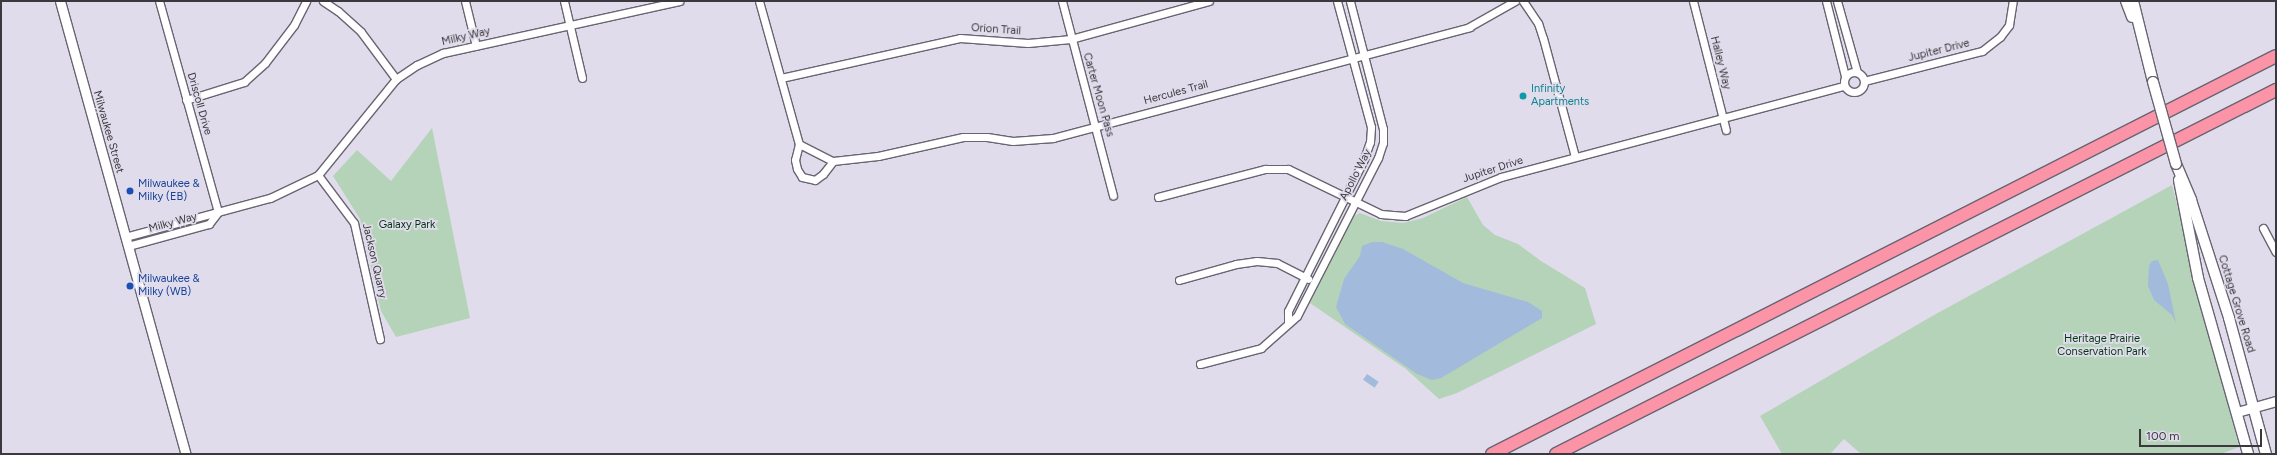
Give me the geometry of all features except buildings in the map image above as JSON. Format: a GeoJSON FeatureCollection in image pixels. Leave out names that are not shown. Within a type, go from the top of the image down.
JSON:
{"type":"FeatureCollection","features":[{"type":"Feature","properties":{"kind":"highway"},"geometry":{"type":"LineString","coordinates":[[1492,454],[2276,56]]}},
{"type":"Feature","properties":{"kind":"highway"},"geometry":{"type":"LineString","coordinates":[[1556,454],[2276,90]]}},
{"type":"Feature","properties":{"kind":"main road","name":"Cottage Grove Road"},"geometry":{"type":"LineString","coordinates":[[2126,1],[2144,52],[2176,164],[2198,278],[2238,412],[2248,454]]}},
{"type":"Feature","properties":{"kind":"main road","name":"Cottage Grove Road"},"geometry":{"type":"LineString","coordinates":[[2133,1],[2144,52]]}},
{"type":"Feature","properties":{"kind":"main road","name":"Cottage Grove Road"},"geometry":{"type":"LineString","coordinates":[[2176,164],[2191,200],[2224,304],[2266,454]]}},
{"type":"Feature","properties":{"kind":"street","name":"Milwaukee Street"},"geometry":{"type":"LineString","coordinates":[[60,1],[186,454]]}},
{"type":"Feature","properties":{"kind":"street","name":"Driscoll Drive"},"geometry":{"type":"LineString","coordinates":[[159,1],[216,212]]}},
{"type":"Feature","properties":{"kind":"street"},"geometry":{"type":"LineString","coordinates":[[186,100],[244,82],[266,63],[294,25],[306,1]]}},
{"type":"Feature","properties":{"kind":"street"},"geometry":{"type":"LineString","coordinates":[[323,1],[338,11],[361,32],[396,79]]}},
{"type":"Feature","properties":{"kind":"street"},"geometry":{"type":"LineString","coordinates":[[466,1],[476,46]]}},
{"type":"Feature","properties":{"kind":"street"},"geometry":{"type":"LineString","coordinates":[[564,1],[582,78]]}},
{"type":"Feature","properties":{"kind":"street","name":"Milky Way"},"geometry":{"type":"LineString","coordinates":[[125,236],[270,198],[318,175],[364,122],[396,79],[417,65],[442,53],[679,1]]}},
{"type":"Feature","properties":{"kind":"street"},"geometry":{"type":"LineString","coordinates":[[759,1],[773,45],[799,144],[795,160],[802,177],[814,180],[823,174],[834,161],[799,144]]}},
{"type":"Feature","properties":{"kind":"street"},"geometry":{"type":"LineString","coordinates":[[762,1],[762,9]]}},
{"type":"Feature","properties":{"kind":"street","name":"Carter Moon Pass"},"geometry":{"type":"LineString","coordinates":[[1062,1],[1113,195]]}},
{"type":"Feature","properties":{"kind":"street","name":"Orion Trail"},"geometry":{"type":"LineString","coordinates":[[781,78],[960,38],[1028,43],[1071,39],[1209,1]]}},
{"type":"Feature","properties":{"kind":"street","name":"Apollo Way"},"geometry":{"type":"LineString","coordinates":[[1288,322],[1288,311],[1368,151],[1371,135],[1337,1]]}},
{"type":"Feature","properties":{"kind":"street","name":"Apollo Way"},"geometry":{"type":"LineString","coordinates":[[1200,364],[1261,348],[1280,332],[1288,322],[1297,316],[1313,282],[1378,158],[1383,138],[1365,53],[1350,1]]}},
{"type":"Feature","properties":{"kind":"street","name":"Hercules Trail"},"geometry":{"type":"LineString","coordinates":[[834,161],[878,156],[963,137],[1031,141],[1096,126],[1352,56],[1469,27],[1515,1]]}},
{"type":"Feature","properties":{"kind":"street"},"geometry":{"type":"LineString","coordinates":[[1523,1],[1538,23],[1575,157]]}},
{"type":"Feature","properties":{"kind":"street","name":"Halley Way"},"geometry":{"type":"LineString","coordinates":[[1693,1],[1726,130]]}},
{"type":"Feature","properties":{"kind":"street"},"geometry":{"type":"LineString","coordinates":[[1826,1],[1845,76],[1844,86],[1855,92],[1863,87],[1864,81],[1857,72],[1837,1]]}},
{"type":"Feature","properties":{"kind":"street","name":"Jupiter Drive"},"geometry":{"type":"LineString","coordinates":[[1864,81],[1982,51],[2000,36],[2009,25],[2013,1]]}},
{"type":"Feature","properties":{"kind":"street"},"geometry":{"type":"LineString","coordinates":[[1845,76],[1857,72]]}},
{"type":"Feature","properties":{"kind":"street","name":"Jupiter Drive"},"geometry":{"type":"LineString","coordinates":[[1158,197],[1265,169],[1288,169],[1381,214],[1405,216],[1486,181],[1844,86]]}},
{"type":"Feature","properties":{"kind":"street","name":"Jackson Quarry"},"geometry":{"type":"LineString","coordinates":[[318,175],[354,223],[380,339]]}},
{"type":"Feature","properties":{"kind":"street","name":"Milky Way"},"geometry":{"type":"LineString","coordinates":[[128,246],[210,224],[216,212]]}},
{"type":"Feature","properties":{"kind":"street"},"geometry":{"type":"LineString","coordinates":[[2263,228],[2276,252]]}},
{"type":"Feature","properties":{"kind":"street"},"geometry":{"type":"LineString","coordinates":[[1179,280],[1236,264],[1257,261],[1277,263],[1313,282]]}},
{"type":"Feature","properties":{"kind":"street"},"geometry":{"type":"LineString","coordinates":[[2238,412],[2276,401]]}},
{"type":"Feature","properties":{"kind":"green space","name":"Galaxy Park"},"geometry":{"type":"Polygon","coordinates":[[[432,128],[470,318],[396,337],[381,311],[360,219],[333,176],[357,150],[391,181],[432,128]]]}},
{"type":"Feature","properties":{"kind":"green space","name":"Heritage Prairie Conservation Park"},"geometry":{"type":"Polygon","coordinates":[[[2172,185],[2239,447],[2221,454],[1861,454],[1844,439],[1830,454],[1782,454],[1760,416],[1934,315],[2172,185]]]}},
{"type":"Feature","properties":{"kind":"green space"},"geometry":{"type":"Polygon","coordinates":[[[1467,197],[1483,225],[1495,235],[1518,244],[1541,261],[1585,288],[1596,324],[1457,393],[1439,399],[1406,369],[1310,303],[1354,216],[1360,213],[1381,221],[1403,223],[1423,218],[1467,197]]]}},
{"type":"Feature","properties":{"kind":"water"},"geometry":{"type":"Polygon","coordinates":[[[1372,242],[1382,242],[1403,249],[1463,283],[1528,302],[1542,311],[1542,318],[1441,378],[1432,380],[1417,374],[1345,324],[1336,307],[1344,279],[1360,256],[1362,246],[1372,242]]]}},
{"type":"Feature","properties":{"kind":"water"},"geometry":{"type":"Polygon","coordinates":[[[2158,260],[2168,284],[2176,323],[2172,315],[2154,300],[2148,286],[2149,266],[2152,261],[2158,260]]]}},
{"type":"Feature","properties":{"kind":"water"},"geometry":{"type":"Polygon","coordinates":[[[1367,374],[1379,382],[1375,388],[1363,380],[1367,374]]]}},
{"type":"Feature","properties":{"kind":"place","name":"Infinity Apartments"},"geometry":{"type":"Point","coordinates":[1523,96]}},
{"type":"Feature","properties":{"kind":"place","name":"Milwaukee & Milky (EB)"},"geometry":{"type":"Point","coordinates":[130,191]}},
{"type":"Feature","properties":{"kind":"place","name":"Milwaukee & Milky (WB)"},"geometry":{"type":"Point","coordinates":[130,286]}}]}
